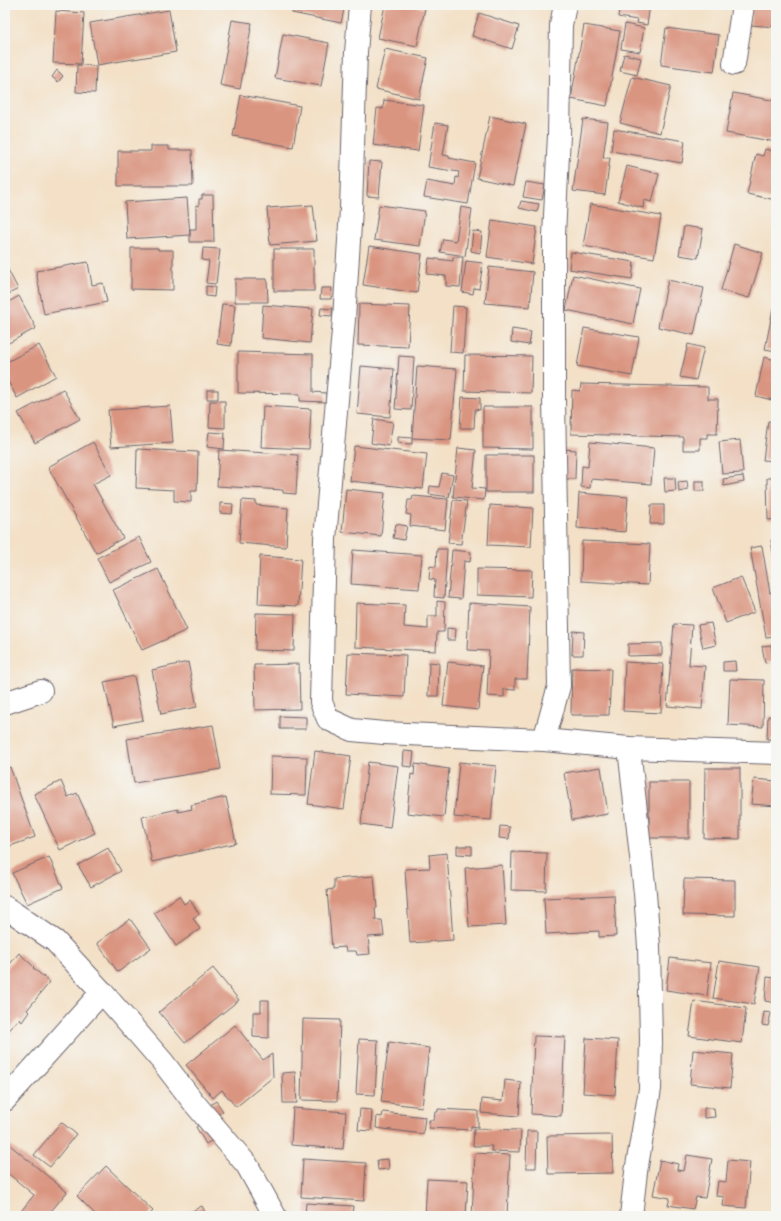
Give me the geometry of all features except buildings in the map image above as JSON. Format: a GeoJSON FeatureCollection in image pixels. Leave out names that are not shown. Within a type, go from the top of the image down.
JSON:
{"type":"FeatureCollection","features":[{"type":"Feature","properties":{"kind":"street"},"geometry":{"type":"LineString","coordinates":[[360,5],[356,52],[351,209],[344,319],[325,539],[321,702],[328,719],[352,730],[384,733],[544,740],[629,748],[776,753]]}},
{"type":"Feature","properties":{"kind":"street"},"geometry":{"type":"LineString","coordinates":[[544,740],[559,686],[554,399],[554,235],[559,135],[561,25],[565,5]]}},
{"type":"Feature","properties":{"kind":"street"},"geometry":{"type":"LineString","coordinates":[[734,64],[743,5]]}},
{"type":"Feature","properties":{"kind":"street"},"geometry":{"type":"LineString","coordinates":[[5,703],[41,691]]}},
{"type":"Feature","properties":{"kind":"street"},"geometry":{"type":"LineString","coordinates":[[629,748],[645,893],[649,947],[651,1039],[650,1089],[636,1172],[631,1216]]}},
{"type":"Feature","properties":{"kind":"street"},"geometry":{"type":"LineString","coordinates":[[5,907],[55,941],[102,992],[162,1061],[195,1104],[247,1165],[275,1216]]}},
{"type":"Feature","properties":{"kind":"street"},"geometry":{"type":"LineString","coordinates":[[5,1100],[102,992]]}}]}
